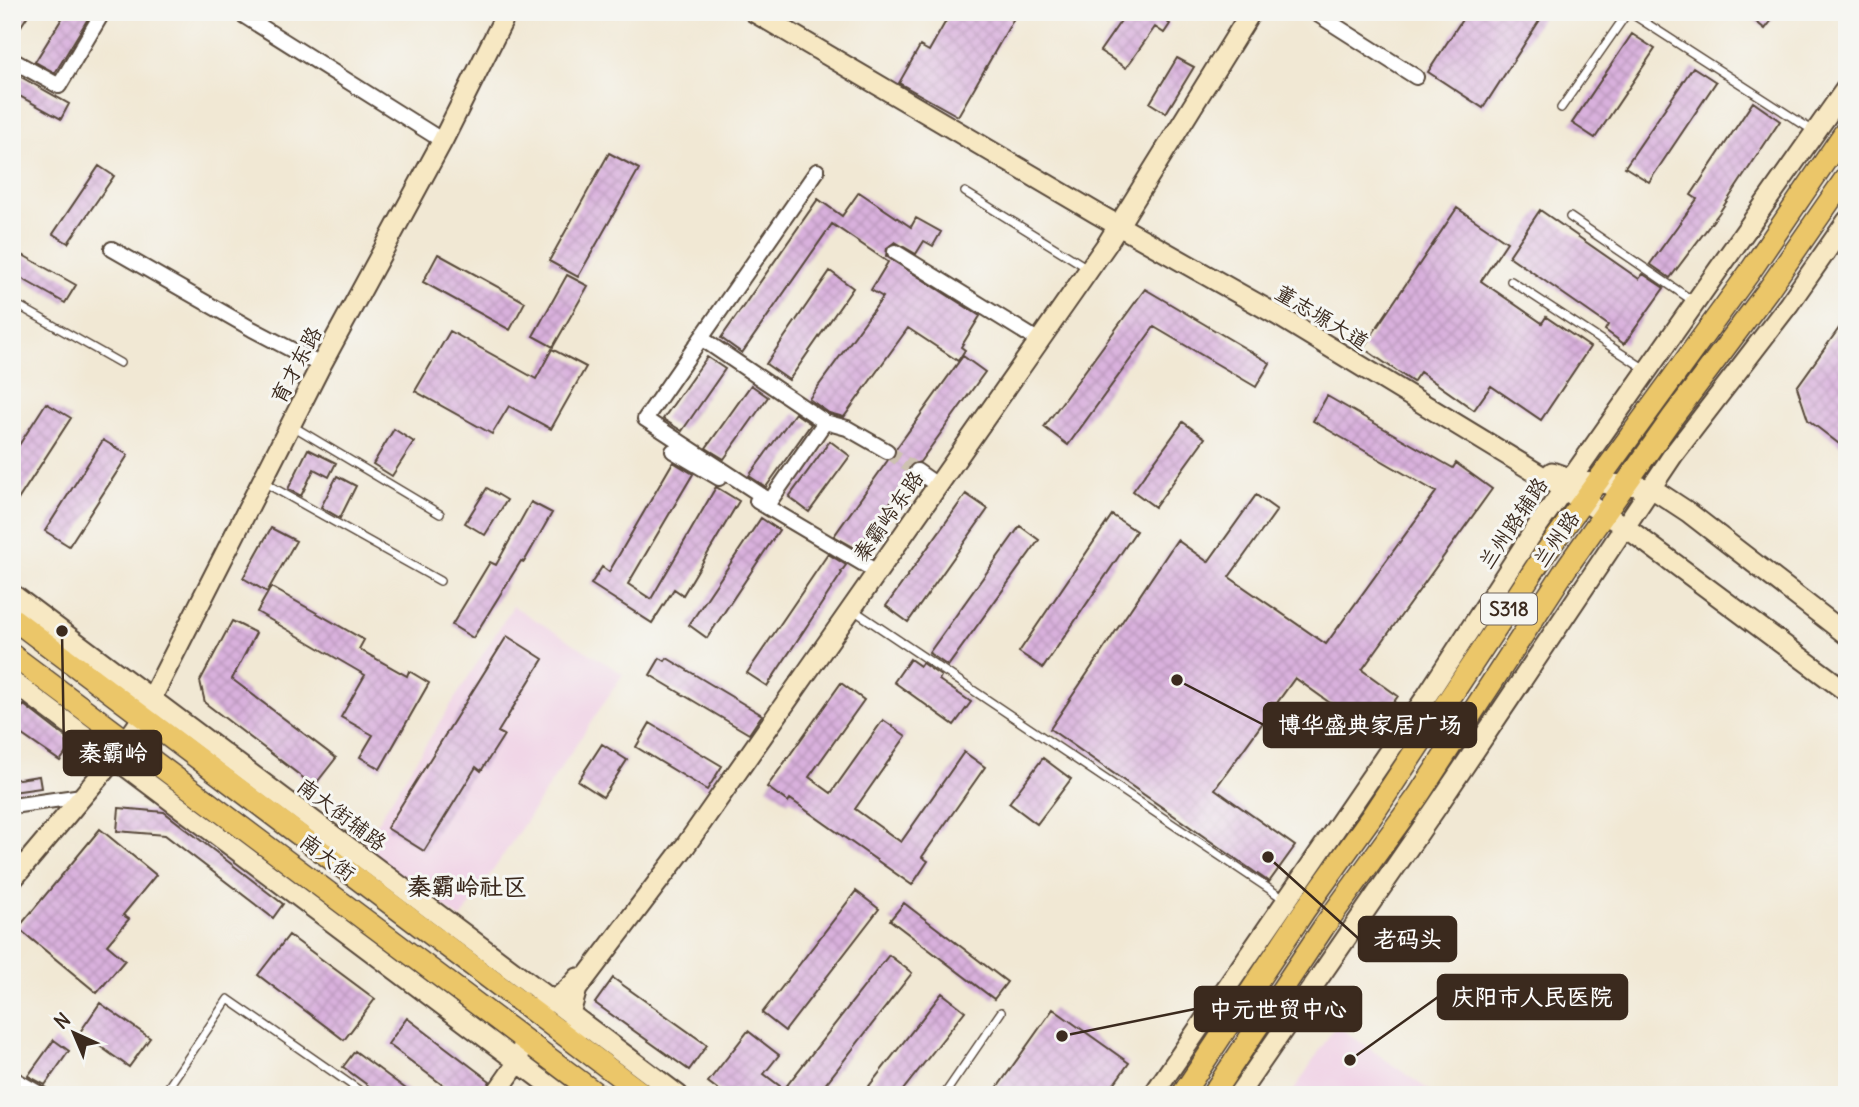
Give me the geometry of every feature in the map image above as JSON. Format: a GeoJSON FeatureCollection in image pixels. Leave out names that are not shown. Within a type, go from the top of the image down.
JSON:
{"type":"FeatureCollection","features":[{"type":"Feature","properties":{"kind":"main road","name":"兰州路"},"geometry":{"type":"LineString","coordinates":[[1182,1095],[1295,905],[1372,816],[1546,552],[1742,282],[1847,130]]}},
{"type":"Feature","properties":{"kind":"main road","name":"兰州路"},"geometry":{"type":"LineString","coordinates":[[1212,1095],[1325,925],[1418,796],[1567,567],[1672,418],[1768,290],[1847,176]]}},
{"type":"Feature","properties":{"kind":"main road","name":"南大街"},"geometry":{"type":"LineString","coordinates":[[12,618],[143,705],[530,1009],[644,1095]]}},
{"type":"Feature","properties":{"kind":"main road","name":"南大街"},"geometry":{"type":"LineString","coordinates":[[12,655],[597,1095]]}},
{"type":"Feature","properties":{"kind":"street"},"geometry":{"type":"LineString","coordinates":[[12,60],[59,86],[103,12]]}},
{"type":"Feature","properties":{"kind":"street"},"geometry":{"type":"LineString","coordinates":[[238,12],[435,136]]}},
{"type":"Feature","properties":{"kind":"street","name":"育才东路"},"geometry":{"type":"LineString","coordinates":[[143,705],[313,361],[435,136],[498,12]]}},
{"type":"Feature","properties":{"kind":"street","name":"育才东路"},"geometry":{"type":"LineString","coordinates":[[73,797],[109,755],[143,705],[443,140],[507,12]]}},
{"type":"Feature","properties":{"kind":"street","name":"董志塬大道"},"geometry":{"type":"LineString","coordinates":[[754,12],[1118,220],[1281,309],[1567,484],[1589,492],[1625,484],[1650,489],[1668,498],[1847,635]]}},
{"type":"Feature","properties":{"kind":"street","name":"董志塬大道"},"geometry":{"type":"LineString","coordinates":[[770,12],[1118,220]]}},
{"type":"Feature","properties":{"kind":"street","name":"秦霸岭东路"},"geometry":{"type":"LineString","coordinates":[[1118,220],[1243,12]]}},
{"type":"Feature","properties":{"kind":"street","name":"秦霸岭东路"},"geometry":{"type":"LineString","coordinates":[[530,1009],[554,1001],[572,985],[681,841],[874,570],[929,479],[1087,268],[1251,12]]}},
{"type":"Feature","properties":{"kind":"street"},"geometry":{"type":"LineString","coordinates":[[1314,12],[1416,76]]}},
{"type":"Feature","properties":{"kind":"street","name":"兰州路辅路"},"geometry":{"type":"LineString","coordinates":[[1153,1095],[1295,905],[1476,619],[1567,484],[1847,87]]}},
{"type":"Feature","properties":{"kind":"street"},"geometry":{"type":"LineString","coordinates":[[817,172],[645,419],[770,501],[825,422]]}},
{"type":"Feature","properties":{"kind":"street"},"geometry":{"type":"LineString","coordinates":[[1244,1090],[1695,424],[1789,304],[1847,221]]}},
{"type":"Feature","properties":{"kind":"street"},"geometry":{"type":"LineString","coordinates":[[112,249],[313,361]]}},
{"type":"Feature","properties":{"kind":"street"},"geometry":{"type":"LineString","coordinates":[[895,252],[1036,339]]}},
{"type":"Feature","properties":{"kind":"street"},"geometry":{"type":"LineString","coordinates":[[701,338],[825,422],[847,428],[887,451]]}},
{"type":"Feature","properties":{"kind":"street"},"geometry":{"type":"LineString","coordinates":[[673,451],[874,570]]}},
{"type":"Feature","properties":{"kind":"street","name":"董志塬大道"},"geometry":{"type":"LineString","coordinates":[[1589,492],[1604,514],[1625,526],[1847,692]]}},
{"type":"Feature","properties":{"kind":"street","name":"南大街辅路"},"geometry":{"type":"LineString","coordinates":[[12,594],[143,705],[554,1001],[678,1095]]}},
{"type":"Feature","properties":{"kind":"street","name":"秦霸岭东路"},"geometry":{"type":"LineString","coordinates":[[576,1044],[571,1014],[577,989],[686,845],[848,607]]}},
{"type":"Feature","properties":{"kind":"street"},"geometry":{"type":"LineString","coordinates":[[12,681],[562,1095]]}},
{"type":"Feature","properties":{"kind":"street"},"geometry":{"type":"LineString","coordinates":[[12,806],[73,797]]}},
{"type":"Feature","properties":{"kind":"street"},"geometry":{"type":"LineString","coordinates":[[12,860],[73,797]]}},
{"type":"Feature","properties":{"kind":"street"},"geometry":{"type":"LineString","coordinates":[[12,880],[73,797]]}},
{"type":"Feature","properties":{"kind":"street"},"geometry":{"type":"LineString","coordinates":[[503,1095],[522,1064],[516,1034]]}},
{"type":"Feature","properties":{"kind":"street"},"geometry":{"type":"LineString","coordinates":[[495,1095],[522,1064],[554,1062]]}},
{"type":"Feature","properties":{"kind":"street"},"geometry":{"type":"LineString","coordinates":[[12,1078],[42,1095]]}},
{"type":"Feature","properties":{"kind":"lane"},"geometry":{"type":"LineString","coordinates":[[1561,108],[1628,12],[1816,132]]}},
{"type":"Feature","properties":{"kind":"lane"},"geometry":{"type":"LineString","coordinates":[[965,192],[1087,268]]}},
{"type":"Feature","properties":{"kind":"lane"},"geometry":{"type":"LineString","coordinates":[[1570,217],[1696,303]]}},
{"type":"Feature","properties":{"kind":"lane"},"geometry":{"type":"LineString","coordinates":[[1511,281],[1648,372]]}},
{"type":"Feature","properties":{"kind":"lane"},"geometry":{"type":"LineString","coordinates":[[12,302],[120,363]]}},
{"type":"Feature","properties":{"kind":"lane"},"geometry":{"type":"LineString","coordinates":[[290,425],[440,514]]}},
{"type":"Feature","properties":{"kind":"lane"},"geometry":{"type":"LineString","coordinates":[[261,481],[440,581]]}},
{"type":"Feature","properties":{"kind":"lane"},"geometry":{"type":"LineString","coordinates":[[848,607],[1295,905]]}},
{"type":"Feature","properties":{"kind":"lane"},"geometry":{"type":"LineString","coordinates":[[163,1095],[228,999],[366,1095]]}},
{"type":"Feature","properties":{"kind":"lane"},"geometry":{"type":"LineString","coordinates":[[944,1095],[1002,1012]]}},
{"type":"Feature","properties":{"kind":"shaded area"},"geometry":{"type":"Polygon","coordinates":[[[513,606],[623,674],[461,919],[361,848],[513,606]]]}},
{"type":"Feature","properties":{"kind":"shaded area"},"geometry":{"type":"Polygon","coordinates":[[[1336,1025],[1436,1095],[1291,1095],[1336,1025]]]}},
{"type":"Feature","properties":{"kind":"building"},"geometry":{"type":"Polygon","coordinates":[[[12,12],[30,12],[12,40],[12,12]]]}},
{"type":"Feature","properties":{"kind":"building"},"geometry":{"type":"Polygon","coordinates":[[[66,12],[92,12],[55,73],[35,62],[66,12]]]}},
{"type":"Feature","properties":{"kind":"building"},"geometry":{"type":"Polygon","coordinates":[[[951,12],[1000,12],[1013,20],[958,116],[899,83],[920,46],[929,51],[951,12]]]}},
{"type":"Feature","properties":{"kind":"building"},"geometry":{"type":"Polygon","coordinates":[[[1127,12],[1153,12],[1170,24],[1164,33],[1155,27],[1126,68],[1100,51],[1127,12]]]}},
{"type":"Feature","properties":{"kind":"building"},"geometry":{"type":"Polygon","coordinates":[[[1467,12],[1545,12],[1483,108],[1428,72],[1467,12]]]}},
{"type":"Feature","properties":{"kind":"building"},"geometry":{"type":"Polygon","coordinates":[[[1760,12],[1778,12],[1765,29],[1754,20],[1760,12]]]}},
{"type":"Feature","properties":{"kind":"building"},"geometry":{"type":"Polygon","coordinates":[[[1632,34],[1655,49],[1595,138],[1572,123],[1632,34]]]}},
{"type":"Feature","properties":{"kind":"building"},"geometry":{"type":"Polygon","coordinates":[[[1177,58],[1194,67],[1166,113],[1150,103],[1177,58]]]}},
{"type":"Feature","properties":{"kind":"building"},"geometry":{"type":"Polygon","coordinates":[[[1693,67],[1716,82],[1649,182],[1625,167],[1693,67]]]}},
{"type":"Feature","properties":{"kind":"building"},"geometry":{"type":"Polygon","coordinates":[[[12,72],[69,104],[61,119],[12,92],[12,72]]]}},
{"type":"Feature","properties":{"kind":"building"},"geometry":{"type":"Polygon","coordinates":[[[1753,102],[1780,121],[1719,213],[1670,278],[1650,264],[1697,199],[1691,195],[1753,102]]]}},
{"type":"Feature","properties":{"kind":"building"},"geometry":{"type":"Polygon","coordinates":[[[609,153],[639,169],[578,277],[549,261],[609,153]]]}},
{"type":"Feature","properties":{"kind":"building"},"geometry":{"type":"Polygon","coordinates":[[[99,166],[114,176],[68,243],[53,234],[99,166]]]}},
{"type":"Feature","properties":{"kind":"building"},"geometry":{"type":"Polygon","coordinates":[[[859,192],[911,227],[916,218],[941,232],[933,246],[924,241],[916,254],[895,242],[887,248],[886,256],[980,316],[961,347],[965,350],[958,361],[908,328],[844,417],[829,413],[809,399],[883,297],[871,290],[888,262],[832,224],[742,353],[721,338],[818,199],[842,216],[859,192]]]}},
{"type":"Feature","properties":{"kind":"building"},"geometry":{"type":"Polygon","coordinates":[[[1457,208],[1507,242],[1481,281],[1542,323],[1546,317],[1590,347],[1541,420],[1491,386],[1474,410],[1420,372],[1413,382],[1363,348],[1457,208]]]}},
{"type":"Feature","properties":{"kind":"building"},"geometry":{"type":"Polygon","coordinates":[[[1540,210],[1639,279],[1643,274],[1664,288],[1624,344],[1605,330],[1608,325],[1509,256],[1540,210]]]}},
{"type":"Feature","properties":{"kind":"building"},"geometry":{"type":"Polygon","coordinates":[[[12,249],[76,285],[65,303],[12,273],[12,249]]]}},
{"type":"Feature","properties":{"kind":"building"},"geometry":{"type":"Polygon","coordinates":[[[438,254],[525,302],[510,330],[423,282],[438,254]]]}},
{"type":"Feature","properties":{"kind":"building"},"geometry":{"type":"Polygon","coordinates":[[[830,271],[853,288],[789,380],[766,364],[830,271]]]}},
{"type":"Feature","properties":{"kind":"building"},"geometry":{"type":"Polygon","coordinates":[[[567,275],[588,286],[553,347],[533,336],[567,275]]]}},
{"type":"Feature","properties":{"kind":"building"},"geometry":{"type":"Polygon","coordinates":[[[1145,289],[1270,363],[1256,387],[1154,327],[1068,445],[1044,427],[1145,289]]]}},
{"type":"Feature","properties":{"kind":"building"},"geometry":{"type":"Polygon","coordinates":[[[1847,317],[1847,450],[1808,420],[1797,387],[1847,317]]]}},
{"type":"Feature","properties":{"kind":"building"},"geometry":{"type":"Polygon","coordinates":[[[450,331],[536,379],[552,349],[586,367],[551,429],[509,406],[492,434],[415,391],[450,331]]]}},
{"type":"Feature","properties":{"kind":"building"},"geometry":{"type":"Polygon","coordinates":[[[963,356],[985,372],[920,462],[910,465],[907,471],[909,476],[857,549],[834,536],[888,460],[895,456],[896,449],[963,356]]]}},
{"type":"Feature","properties":{"kind":"building"},"geometry":{"type":"Polygon","coordinates":[[[707,357],[725,369],[682,431],[663,419],[707,357]]]}},
{"type":"Feature","properties":{"kind":"building"},"geometry":{"type":"Polygon","coordinates":[[[751,385],[768,397],[724,459],[706,448],[751,385]]]}},
{"type":"Feature","properties":{"kind":"building"},"geometry":{"type":"Polygon","coordinates":[[[1327,396],[1453,468],[1456,463],[1492,489],[1362,670],[1398,696],[1372,733],[1295,678],[1215,789],[1295,846],[1269,882],[1050,729],[1177,540],[1208,562],[1256,495],[1277,510],[1229,577],[1326,644],[1436,492],[1313,421],[1327,396]]]}},
{"type":"Feature","properties":{"kind":"building"},"geometry":{"type":"Polygon","coordinates":[[[46,403],[71,418],[12,509],[12,456],[46,403]]]}},
{"type":"Feature","properties":{"kind":"building"},"geometry":{"type":"Polygon","coordinates":[[[795,413],[811,424],[766,487],[749,476],[795,413]]]}},
{"type":"Feature","properties":{"kind":"building"},"geometry":{"type":"Polygon","coordinates":[[[1183,422],[1205,438],[1155,507],[1133,491],[1183,422]]]}},
{"type":"Feature","properties":{"kind":"building"},"geometry":{"type":"Polygon","coordinates":[[[394,429],[414,442],[392,476],[373,464],[394,429]]]}},
{"type":"Feature","properties":{"kind":"building"},"geometry":{"type":"Polygon","coordinates":[[[103,440],[128,455],[69,546],[45,531],[103,440]]]}},
{"type":"Feature","properties":{"kind":"building"},"geometry":{"type":"Polygon","coordinates":[[[830,441],[850,456],[809,512],[789,497],[830,441]]]}},
{"type":"Feature","properties":{"kind":"building"},"geometry":{"type":"Polygon","coordinates":[[[308,449],[336,463],[329,477],[314,469],[301,496],[288,489],[308,449]]]}},
{"type":"Feature","properties":{"kind":"building"},"geometry":{"type":"Polygon","coordinates":[[[673,462],[693,474],[628,584],[651,599],[716,487],[739,501],[683,595],[674,589],[652,623],[591,584],[602,567],[609,572],[673,462]]]}},
{"type":"Feature","properties":{"kind":"building"},"geometry":{"type":"Polygon","coordinates":[[[337,476],[356,486],[340,518],[321,507],[337,476]]]}},
{"type":"Feature","properties":{"kind":"building"},"geometry":{"type":"Polygon","coordinates":[[[487,488],[507,500],[485,535],[465,523],[487,488]]]}},
{"type":"Feature","properties":{"kind":"building"},"geometry":{"type":"Polygon","coordinates":[[[966,494],[988,509],[908,622],[886,606],[966,494]]]}},
{"type":"Feature","properties":{"kind":"building"},"geometry":{"type":"Polygon","coordinates":[[[531,502],[552,513],[524,562],[521,561],[473,638],[452,625],[490,562],[496,565],[531,502]]]}},
{"type":"Feature","properties":{"kind":"building"},"geometry":{"type":"Polygon","coordinates":[[[1112,515],[1136,531],[1043,668],[1019,652],[1112,515]]]}},
{"type":"Feature","properties":{"kind":"building"},"geometry":{"type":"Polygon","coordinates":[[[761,518],[779,530],[707,638],[689,625],[761,518]]]}},
{"type":"Feature","properties":{"kind":"building"},"geometry":{"type":"Polygon","coordinates":[[[1020,526],[1039,540],[948,666],[929,653],[1020,526]]]}},
{"type":"Feature","properties":{"kind":"building"},"geometry":{"type":"Polygon","coordinates":[[[271,528],[296,541],[267,592],[243,578],[271,528]]]}},
{"type":"Feature","properties":{"kind":"building"},"geometry":{"type":"Polygon","coordinates":[[[828,554],[846,565],[767,686],[747,673],[828,554]]]}},
{"type":"Feature","properties":{"kind":"building"},"geometry":{"type":"Polygon","coordinates":[[[271,587],[364,640],[359,649],[407,676],[409,671],[429,683],[380,769],[360,757],[373,735],[341,717],[365,675],[257,612],[271,587]]]}},
{"type":"Feature","properties":{"kind":"building"},"geometry":{"type":"Polygon","coordinates":[[[232,621],[256,633],[232,679],[336,758],[314,786],[205,703],[200,681],[232,621]]]}},
{"type":"Feature","properties":{"kind":"building"},"geometry":{"type":"Polygon","coordinates":[[[507,636],[543,659],[498,732],[504,735],[481,771],[476,767],[424,851],[387,828],[507,636]]]}},
{"type":"Feature","properties":{"kind":"building"},"geometry":{"type":"Polygon","coordinates":[[[660,658],[665,661],[667,658],[762,715],[749,734],[650,675],[660,658]]]}},
{"type":"Feature","properties":{"kind":"building"},"geometry":{"type":"Polygon","coordinates":[[[910,659],[920,666],[922,663],[941,676],[939,680],[971,702],[954,725],[894,682],[910,659]]]}},
{"type":"Feature","properties":{"kind":"building"},"geometry":{"type":"Polygon","coordinates":[[[841,683],[864,700],[809,777],[831,793],[883,720],[906,736],[855,809],[901,842],[964,752],[985,767],[922,857],[928,861],[912,885],[790,799],[788,802],[767,787],[841,683]]]}},
{"type":"Feature","properties":{"kind":"building"},"geometry":{"type":"Polygon","coordinates":[[[24,705],[73,743],[60,761],[12,728],[12,721],[24,705]]]}},
{"type":"Feature","properties":{"kind":"building"},"geometry":{"type":"Polygon","coordinates":[[[650,723],[722,766],[707,790],[636,747],[650,723]]]}},
{"type":"Feature","properties":{"kind":"building"},"geometry":{"type":"Polygon","coordinates":[[[602,744],[627,760],[603,797],[578,781],[602,744]]]}},
{"type":"Feature","properties":{"kind":"building"},"geometry":{"type":"Polygon","coordinates":[[[1043,758],[1071,779],[1037,824],[1009,803],[1043,758]]]}},
{"type":"Feature","properties":{"kind":"building"},"geometry":{"type":"Polygon","coordinates":[[[39,776],[41,788],[12,792],[12,780],[39,776]]]}},
{"type":"Feature","properties":{"kind":"building"},"geometry":{"type":"Polygon","coordinates":[[[119,808],[164,812],[283,904],[273,918],[165,835],[117,831],[119,808]]]}},
{"type":"Feature","properties":{"kind":"building"},"geometry":{"type":"Polygon","coordinates":[[[100,829],[156,875],[123,915],[129,919],[107,945],[125,960],[97,993],[18,928],[100,829]]]}},
{"type":"Feature","properties":{"kind":"building"},"geometry":{"type":"Polygon","coordinates":[[[856,891],[879,909],[785,1031],[762,1013],[856,891]]]}},
{"type":"Feature","properties":{"kind":"building"},"geometry":{"type":"Polygon","coordinates":[[[904,903],[1007,982],[994,999],[890,920],[904,903]]]}},
{"type":"Feature","properties":{"kind":"building"},"geometry":{"type":"Polygon","coordinates":[[[289,935],[375,999],[344,1040],[258,975],[289,935]]]}},
{"type":"Feature","properties":{"kind":"building"},"geometry":{"type":"Polygon","coordinates":[[[889,955],[912,973],[817,1095],[725,1095],[708,1082],[748,1031],[779,1055],[764,1074],[784,1089],[889,955]]]}},
{"type":"Feature","properties":{"kind":"building"},"geometry":{"type":"Polygon","coordinates":[[[613,978],[707,1045],[689,1070],[595,1003],[613,978]]]}},
{"type":"Feature","properties":{"kind":"building"},"geometry":{"type":"Polygon","coordinates":[[[942,993],[965,1011],[899,1095],[862,1095],[942,993]]]}},
{"type":"Feature","properties":{"kind":"building"},"geometry":{"type":"Polygon","coordinates":[[[100,1003],[150,1038],[129,1067],[80,1032],[100,1003]]]}},
{"type":"Feature","properties":{"kind":"building"},"geometry":{"type":"Polygon","coordinates":[[[1053,1009],[1129,1063],[1106,1095],[992,1095],[1053,1009]]]}},
{"type":"Feature","properties":{"kind":"building"},"geometry":{"type":"Polygon","coordinates":[[[407,1018],[490,1081],[483,1095],[456,1095],[388,1044],[407,1018]]]}},
{"type":"Feature","properties":{"kind":"building"},"geometry":{"type":"Polygon","coordinates":[[[54,1040],[69,1051],[45,1085],[28,1076],[54,1040]]]}},
{"type":"Feature","properties":{"kind":"building"},"geometry":{"type":"Polygon","coordinates":[[[355,1051],[414,1095],[381,1095],[343,1067],[355,1051]]]}},
{"type":"Feature","properties":{"kind":"tunnel"},"geometry":{"type":"LineString","coordinates":[[887,451],[917,471]]}},
{"type":"Feature","properties":{"kind":"place","name":"秦霸岭"},"geometry":{"type":"Point","coordinates":[62,631]}},
{"type":"Feature","properties":{"kind":"place","name":"博华盛典家居广场"},"geometry":{"type":"Point","coordinates":[1177,680]}},
{"type":"Feature","properties":{"kind":"place","name":"老码头"},"geometry":{"type":"Point","coordinates":[1268,857]}},
{"type":"Feature","properties":{"kind":"place","name":"中元世贸中心"},"geometry":{"type":"Point","coordinates":[1062,1036]}},
{"type":"Feature","properties":{"kind":"place","name":"庆阳市人民医院"},"geometry":{"type":"Point","coordinates":[1350,1060]}},
{"type":"Feature","properties":{"kind":"district","name":"秦霸岭社区"},"geometry":{"type":"Point","coordinates":[467,886]}}]}
